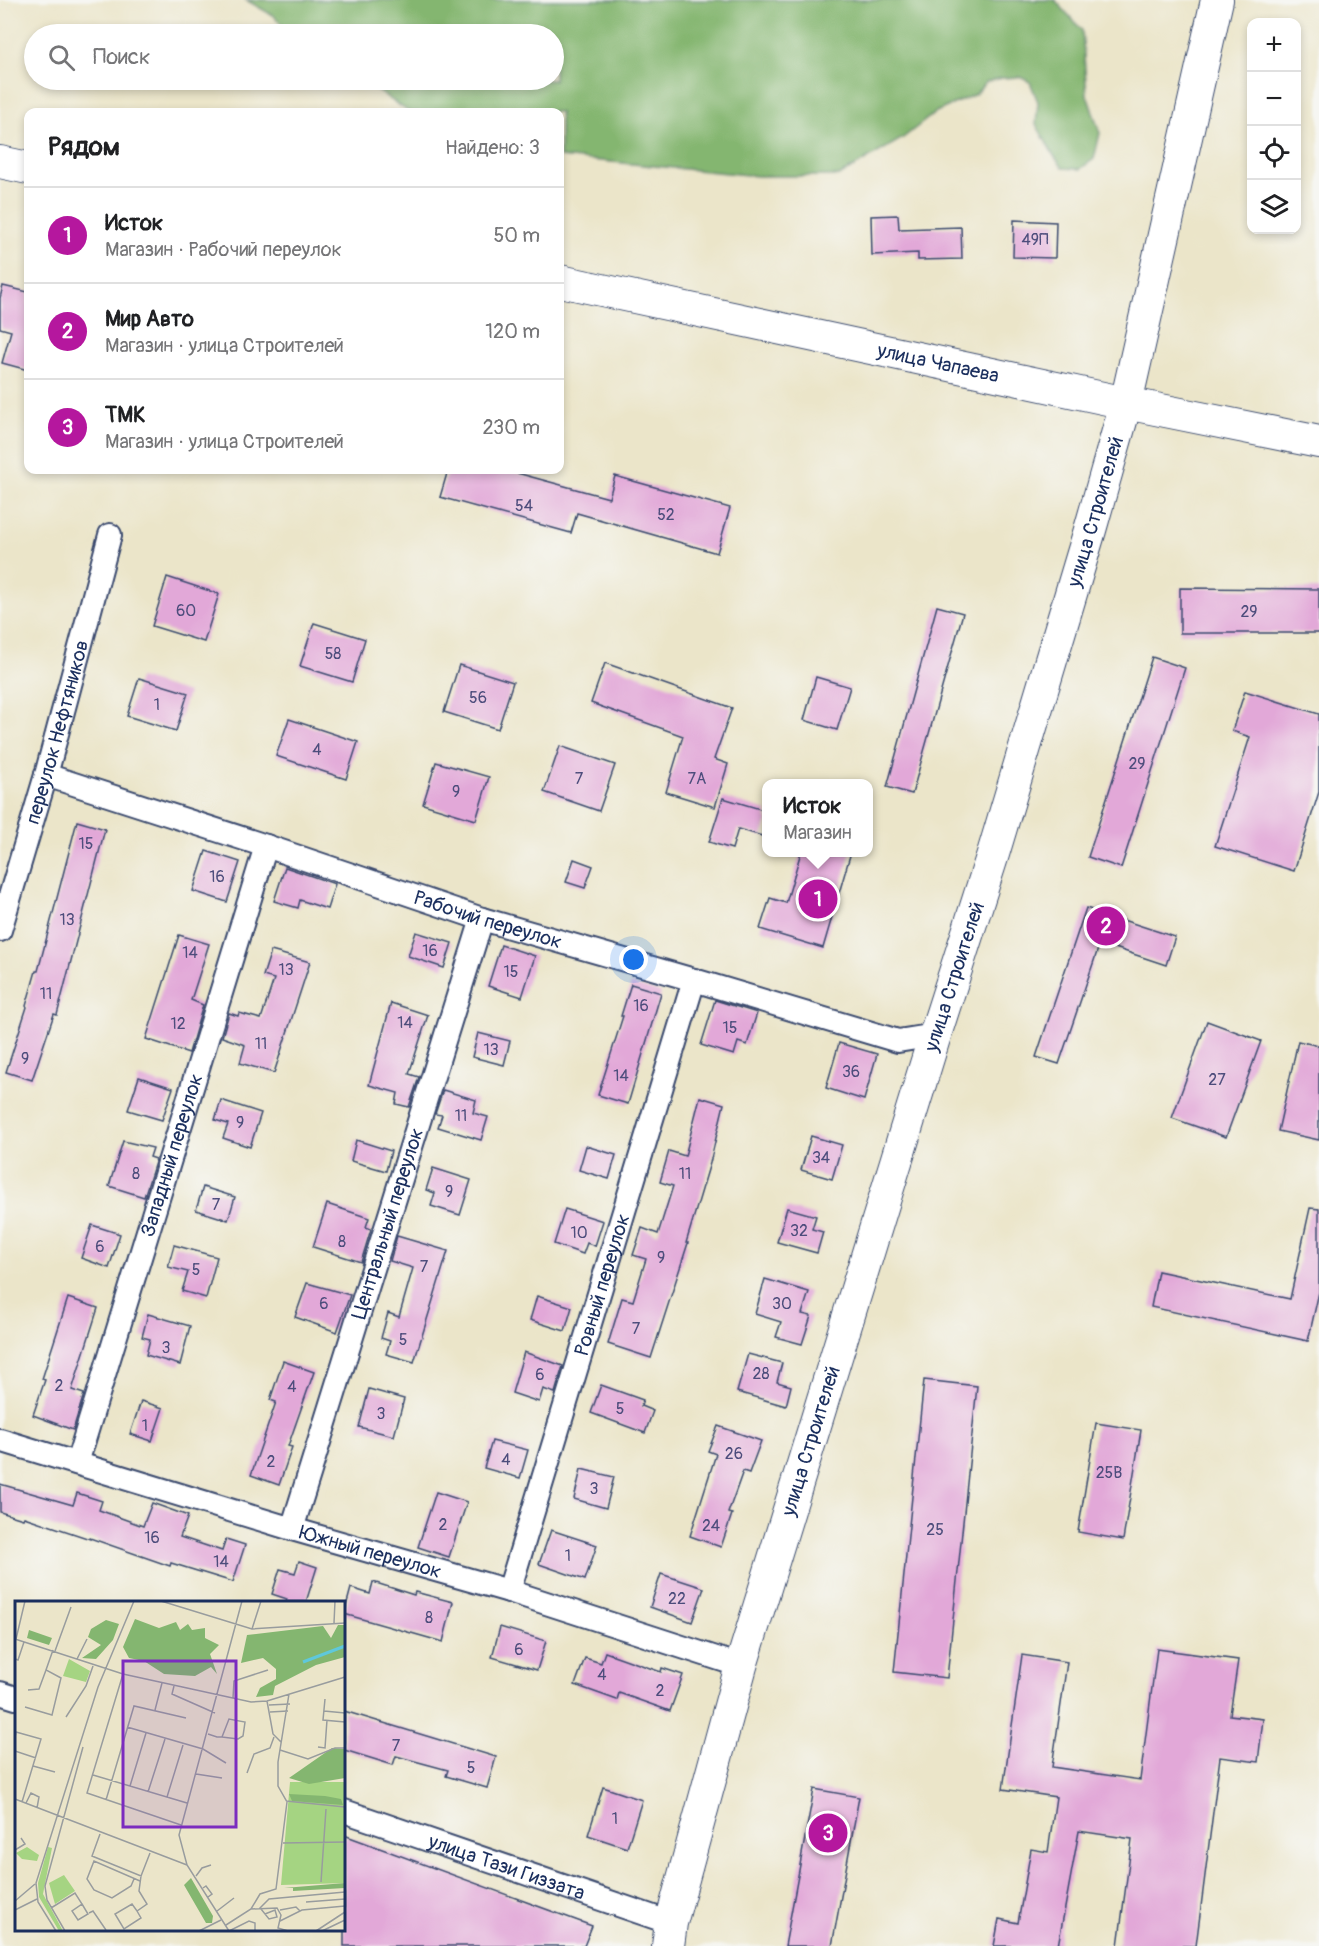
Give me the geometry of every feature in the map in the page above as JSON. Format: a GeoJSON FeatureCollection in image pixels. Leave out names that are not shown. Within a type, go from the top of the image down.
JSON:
{"type":"FeatureCollection","features":[{"type":"Feature","properties":{"kind":"street","name":"улица Строителей"},"geometry":{"type":"LineString","coordinates":[[670,1935],[741,1666],[993,854],[1126,403],[1217,0]]}},
{"type":"Feature","properties":{"kind":"street"},"geometry":{"type":"LineString","coordinates":[[0,162],[24,167]]}},
{"type":"Feature","properties":{"kind":"street","name":"улица Чапаева"},"geometry":{"type":"LineString","coordinates":[[564,282],[1126,403],[1319,442]]}},
{"type":"Feature","properties":{"kind":"street","name":"переулок Нефтяников"},"geometry":{"type":"LineString","coordinates":[[0,930],[46,775],[110,535]]}},
{"type":"Feature","properties":{"kind":"street","name":"Рабочий переулок"},"geometry":{"type":"LineString","coordinates":[[46,775],[482,919],[898,1041],[935,1035]]}},
{"type":"Feature","properties":{"kind":"street","name":"Западный переулок"},"geometry":{"type":"LineString","coordinates":[[77,1463],[266,846]]}},
{"type":"Feature","properties":{"kind":"street","name":"Центральный переулок"},"geometry":{"type":"LineString","coordinates":[[292,1529],[482,919]]}},
{"type":"Feature","properties":{"kind":"street","name":"Ровный переулок"},"geometry":{"type":"LineString","coordinates":[[509,1591],[694,980]]}},
{"type":"Feature","properties":{"kind":"street","name":"Южный переулок"},"geometry":{"type":"LineString","coordinates":[[0,1440],[292,1529],[509,1591],[741,1666]]}},
{"type":"Feature","properties":{"kind":"street"},"geometry":{"type":"LineString","coordinates":[[0,1693],[15,1698]]}},
{"type":"Feature","properties":{"kind":"street","name":"улица Тази Гиззата"},"geometry":{"type":"LineString","coordinates":[[345,1811],[670,1935]]}},
{"type":"Feature","properties":{"kind":"green space"},"geometry":{"type":"Polygon","coordinates":[[[246,0],[1055,0],[1082,30],[1087,95],[1100,133],[1094,159],[1080,169],[1063,168],[1036,124],[1038,102],[1030,82],[1020,77],[986,82],[976,94],[936,112],[903,138],[839,176],[758,176],[564,157],[564,108],[403,108],[377,90],[564,90],[564,24],[281,24],[274,16],[246,0]]]}},
{"type":"Feature","properties":{"kind":"building"},"geometry":{"type":"Polygon","coordinates":[[[898,215],[899,229],[961,227],[962,259],[918,260],[918,253],[872,255],[871,216],[898,215]]]}},
{"type":"Feature","properties":{"kind":"building"},"geometry":{"type":"Polygon","coordinates":[[[1014,220],[1056,222],[1055,258],[1013,257],[1014,220]]]}},
{"type":"Feature","properties":{"kind":"building"},"geometry":{"type":"Polygon","coordinates":[[[3,286],[24,291],[24,369],[2,363],[11,331],[0,328],[0,298],[3,286]]]}},
{"type":"Feature","properties":{"kind":"building"},"geometry":{"type":"Polygon","coordinates":[[[447,474],[521,474],[609,498],[615,476],[730,508],[717,553],[577,513],[571,533],[440,497],[447,474]]]}},
{"type":"Feature","properties":{"kind":"building"},"geometry":{"type":"Polygon","coordinates":[[[167,577],[219,594],[204,642],[152,626],[167,577]]]}},
{"type":"Feature","properties":{"kind":"building"},"geometry":{"type":"Polygon","coordinates":[[[1180,588],[1319,589],[1319,633],[1180,633],[1180,588]]]}},
{"type":"Feature","properties":{"kind":"building"},"geometry":{"type":"Polygon","coordinates":[[[937,606],[963,613],[912,794],[887,787],[937,606]]]}},
{"type":"Feature","properties":{"kind":"building"},"geometry":{"type":"Polygon","coordinates":[[[314,623],[365,639],[352,682],[300,666],[314,623]]]}},
{"type":"Feature","properties":{"kind":"building"},"geometry":{"type":"Polygon","coordinates":[[[1152,657],[1185,668],[1121,868],[1088,857],[1152,657]]]}},
{"type":"Feature","properties":{"kind":"building"},"geometry":{"type":"Polygon","coordinates":[[[605,663],[732,708],[714,759],[728,764],[715,807],[666,792],[683,736],[591,703],[605,663]]]}},
{"type":"Feature","properties":{"kind":"building"},"geometry":{"type":"Polygon","coordinates":[[[459,665],[513,682],[498,729],[444,712],[459,665]]]}},
{"type":"Feature","properties":{"kind":"building"},"geometry":{"type":"Polygon","coordinates":[[[816,677],[850,687],[837,730],[804,720],[816,677]]]}},
{"type":"Feature","properties":{"kind":"building"},"geometry":{"type":"Polygon","coordinates":[[[139,678],[188,693],[176,731],[127,716],[139,678]]]}},
{"type":"Feature","properties":{"kind":"building"},"geometry":{"type":"Polygon","coordinates":[[[1245,691],[1319,714],[1319,792],[1294,871],[1215,846],[1250,737],[1232,731],[1245,691]]]}},
{"type":"Feature","properties":{"kind":"building"},"geometry":{"type":"Polygon","coordinates":[[[289,719],[358,742],[346,779],[276,756],[289,719]]]}},
{"type":"Feature","properties":{"kind":"building"},"geometry":{"type":"Polygon","coordinates":[[[560,746],[615,765],[599,811],[544,792],[560,746]]]}},
{"type":"Feature","properties":{"kind":"building"},"geometry":{"type":"Polygon","coordinates":[[[436,762],[489,777],[476,820],[423,804],[436,762]]]}},
{"type":"Feature","properties":{"kind":"building"},"geometry":{"type":"Polygon","coordinates":[[[723,798],[762,810],[762,836],[738,829],[732,849],[709,842],[723,798]]]}},
{"type":"Feature","properties":{"kind":"building"},"geometry":{"type":"Polygon","coordinates":[[[77,821],[105,829],[57,1015],[54,1014],[32,1080],[6,1072],[36,971],[38,971],[77,821]]]}},
{"type":"Feature","properties":{"kind":"building"},"geometry":{"type":"Polygon","coordinates":[[[206,851],[240,862],[227,902],[193,891],[206,851]]]}},
{"type":"Feature","properties":{"kind":"building"},"geometry":{"type":"Polygon","coordinates":[[[800,857],[850,857],[823,948],[760,929],[770,898],[786,903],[800,857]]]}},
{"type":"Feature","properties":{"kind":"building"},"geometry":{"type":"Polygon","coordinates":[[[574,859],[593,866],[585,888],[566,882],[574,859]]]}},
{"type":"Feature","properties":{"kind":"building"},"geometry":{"type":"Polygon","coordinates":[[[285,867],[335,884],[327,909],[300,900],[298,908],[274,901],[285,867]]]}},
{"type":"Feature","properties":{"kind":"building"},"geometry":{"type":"Polygon","coordinates":[[[1086,908],[1175,937],[1166,965],[1100,943],[1059,1064],[1036,1057],[1086,908]]]}},
{"type":"Feature","properties":{"kind":"building"},"geometry":{"type":"Polygon","coordinates":[[[416,932],[452,943],[444,968],[408,956],[416,932]]]}},
{"type":"Feature","properties":{"kind":"building"},"geometry":{"type":"Polygon","coordinates":[[[179,935],[209,944],[191,1000],[203,1005],[189,1053],[146,1039],[179,935]]]}},
{"type":"Feature","properties":{"kind":"building"},"geometry":{"type":"Polygon","coordinates":[[[501,945],[535,956],[522,997],[488,986],[501,945]]]}},
{"type":"Feature","properties":{"kind":"building"},"geometry":{"type":"Polygon","coordinates":[[[271,951],[310,962],[274,1073],[240,1063],[245,1045],[222,1037],[229,1013],[238,1016],[239,1013],[261,1019],[274,979],[263,976],[271,951]]]}},
{"type":"Feature","properties":{"kind":"building"},"geometry":{"type":"Polygon","coordinates":[[[631,984],[661,993],[628,1104],[598,1095],[631,984]]]}},
{"type":"Feature","properties":{"kind":"building"},"geometry":{"type":"Polygon","coordinates":[[[715,1000],[757,1013],[747,1045],[738,1042],[734,1055],[701,1045],[715,1000]]]}},
{"type":"Feature","properties":{"kind":"building"},"geometry":{"type":"Polygon","coordinates":[[[391,1003],[428,1015],[409,1074],[419,1077],[409,1107],[396,1104],[398,1093],[369,1085],[391,1003]]]}},
{"type":"Feature","properties":{"kind":"building"},"geometry":{"type":"Polygon","coordinates":[[[1207,1021],[1261,1041],[1226,1137],[1172,1118],[1207,1021]]]}},
{"type":"Feature","properties":{"kind":"building"},"geometry":{"type":"Polygon","coordinates":[[[478,1033],[510,1041],[504,1065],[472,1057],[478,1033]]]}},
{"type":"Feature","properties":{"kind":"building"},"geometry":{"type":"Polygon","coordinates":[[[1298,1041],[1319,1046],[1319,1140],[1278,1131],[1298,1041]]]}},
{"type":"Feature","properties":{"kind":"building"},"geometry":{"type":"Polygon","coordinates":[[[839,1043],[877,1054],[864,1100],[826,1088],[839,1043]]]}},
{"type":"Feature","properties":{"kind":"building"},"geometry":{"type":"Polygon","coordinates":[[[139,1077],[173,1088],[162,1120],[128,1110],[139,1077]]]}},
{"type":"Feature","properties":{"kind":"building"},"geometry":{"type":"Polygon","coordinates":[[[443,1090],[476,1100],[473,1113],[488,1117],[481,1140],[438,1127],[442,1115],[435,1114],[443,1090]]]}},
{"type":"Feature","properties":{"kind":"building"},"geometry":{"type":"Polygon","coordinates":[[[700,1097],[724,1104],[710,1163],[686,1243],[688,1243],[651,1358],[608,1344],[622,1298],[633,1301],[646,1259],[633,1255],[642,1228],[658,1234],[673,1186],[660,1182],[669,1151],[685,1156],[700,1097]]]}},
{"type":"Feature","properties":{"kind":"building"},"geometry":{"type":"Polygon","coordinates":[[[221,1100],[261,1113],[250,1147],[223,1138],[228,1124],[215,1120],[221,1100]]]}},
{"type":"Feature","properties":{"kind":"building"},"geometry":{"type":"Polygon","coordinates":[[[811,1136],[842,1145],[832,1179],[801,1170],[811,1136]]]}},
{"type":"Feature","properties":{"kind":"building"},"geometry":{"type":"Polygon","coordinates":[[[356,1140],[391,1151],[386,1171],[351,1161],[356,1140]]]}},
{"type":"Feature","properties":{"kind":"building"},"geometry":{"type":"Polygon","coordinates":[[[123,1141],[153,1148],[150,1157],[156,1159],[144,1197],[109,1186],[123,1141]]]}},
{"type":"Feature","properties":{"kind":"building"},"geometry":{"type":"Polygon","coordinates":[[[586,1146],[616,1155],[609,1179],[579,1170],[586,1146]]]}},
{"type":"Feature","properties":{"kind":"building"},"geometry":{"type":"Polygon","coordinates":[[[433,1168],[471,1180],[460,1215],[431,1206],[435,1193],[426,1190],[433,1168]]]}},
{"type":"Feature","properties":{"kind":"building"},"geometry":{"type":"Polygon","coordinates":[[[203,1187],[235,1197],[228,1220],[196,1210],[203,1187]]]}},
{"type":"Feature","properties":{"kind":"building"},"geometry":{"type":"Polygon","coordinates":[[[327,1204],[369,1218],[366,1227],[371,1229],[361,1262],[313,1247],[327,1204]]]}},
{"type":"Feature","properties":{"kind":"building"},"geometry":{"type":"Polygon","coordinates":[[[787,1208],[816,1216],[812,1229],[823,1232],[817,1253],[777,1242],[787,1208]]]}},
{"type":"Feature","properties":{"kind":"building"},"geometry":{"type":"Polygon","coordinates":[[[1310,1208],[1319,1209],[1319,1292],[1308,1341],[1151,1307],[1158,1271],[1290,1299],[1310,1208]]]}},
{"type":"Feature","properties":{"kind":"building"},"geometry":{"type":"Polygon","coordinates":[[[565,1209],[603,1221],[595,1246],[587,1243],[583,1254],[554,1244],[565,1209]]]}},
{"type":"Feature","properties":{"kind":"building"},"geometry":{"type":"Polygon","coordinates":[[[92,1225],[120,1234],[109,1268],[81,1258],[92,1225]]]}},
{"type":"Feature","properties":{"kind":"building"},"geometry":{"type":"Polygon","coordinates":[[[397,1236],[448,1251],[414,1362],[386,1354],[390,1341],[381,1338],[388,1313],[399,1317],[413,1268],[390,1261],[397,1236]]]}},
{"type":"Feature","properties":{"kind":"building"},"geometry":{"type":"Polygon","coordinates":[[[174,1245],[217,1257],[206,1298],[182,1291],[188,1272],[168,1267],[174,1245]]]}},
{"type":"Feature","properties":{"kind":"building"},"geometry":{"type":"Polygon","coordinates":[[[765,1279],[809,1292],[802,1314],[811,1316],[802,1344],[776,1337],[781,1322],[755,1314],[765,1279]]]}},
{"type":"Feature","properties":{"kind":"building"},"geometry":{"type":"Polygon","coordinates":[[[307,1283],[350,1295],[337,1332],[295,1317],[307,1283]]]}},
{"type":"Feature","properties":{"kind":"building"},"geometry":{"type":"Polygon","coordinates":[[[537,1296],[572,1307],[565,1331],[530,1320],[537,1296]]]}},
{"type":"Feature","properties":{"kind":"building"},"geometry":{"type":"Polygon","coordinates":[[[68,1298],[98,1308],[72,1390],[84,1394],[73,1430],[33,1415],[68,1298]]]}},
{"type":"Feature","properties":{"kind":"building"},"geometry":{"type":"Polygon","coordinates":[[[148,1314],[190,1326],[180,1365],[146,1355],[150,1339],[142,1337],[148,1314]]]}},
{"type":"Feature","properties":{"kind":"building"},"geometry":{"type":"Polygon","coordinates":[[[524,1352],[563,1366],[555,1393],[543,1389],[539,1402],[512,1393],[524,1352]]]}},
{"type":"Feature","properties":{"kind":"building"},"geometry":{"type":"Polygon","coordinates":[[[748,1354],[782,1363],[777,1382],[791,1386],[786,1406],[737,1392],[748,1354]]]}},
{"type":"Feature","properties":{"kind":"building"},"geometry":{"type":"Polygon","coordinates":[[[283,1361],[314,1372],[288,1446],[292,1447],[279,1485],[251,1475],[276,1402],[270,1400],[283,1361]]]}},
{"type":"Feature","properties":{"kind":"building"},"geometry":{"type":"Polygon","coordinates":[[[924,1380],[977,1386],[947,1678],[894,1672],[924,1380]]]}},
{"type":"Feature","properties":{"kind":"building"},"geometry":{"type":"Polygon","coordinates":[[[601,1385],[643,1400],[641,1406],[653,1411],[645,1433],[591,1413],[601,1385]]]}},
{"type":"Feature","properties":{"kind":"building"},"geometry":{"type":"Polygon","coordinates":[[[369,1389],[404,1399],[394,1436],[359,1427],[369,1389]]]}},
{"type":"Feature","properties":{"kind":"building"},"geometry":{"type":"Polygon","coordinates":[[[141,1401],[163,1408],[152,1441],[130,1434],[141,1401]]]}},
{"type":"Feature","properties":{"kind":"building"},"geometry":{"type":"Polygon","coordinates":[[[1096,1423],[1141,1430],[1123,1540],[1078,1532],[1096,1423]]]}},
{"type":"Feature","properties":{"kind":"building"},"geometry":{"type":"Polygon","coordinates":[[[718,1426],[761,1441],[749,1473],[743,1471],[728,1513],[732,1514],[721,1547],[690,1536],[716,1454],[708,1451],[718,1426]]]}},
{"type":"Feature","properties":{"kind":"building"},"geometry":{"type":"Polygon","coordinates":[[[492,1441],[528,1450],[520,1478],[484,1468],[492,1441]]]}},
{"type":"Feature","properties":{"kind":"building"},"geometry":{"type":"Polygon","coordinates":[[[581,1469],[614,1477],[606,1508],[574,1499],[581,1469]]]}},
{"type":"Feature","properties":{"kind":"building"},"geometry":{"type":"Polygon","coordinates":[[[0,1484],[73,1505],[77,1493],[102,1501],[99,1510],[143,1526],[152,1503],[188,1516],[180,1537],[222,1551],[226,1539],[245,1545],[233,1582],[171,1563],[170,1566],[24,1517],[23,1519],[0,1512],[0,1484]]]}},
{"type":"Feature","properties":{"kind":"building"},"geometry":{"type":"Polygon","coordinates":[[[436,1492],[467,1502],[449,1557],[418,1547],[436,1492]]]}},
{"type":"Feature","properties":{"kind":"building"},"geometry":{"type":"Polygon","coordinates":[[[551,1530],[597,1545],[585,1580],[539,1564],[551,1530]]]}},
{"type":"Feature","properties":{"kind":"building"},"geometry":{"type":"Polygon","coordinates":[[[299,1561],[317,1567],[306,1601],[286,1601],[287,1599],[272,1594],[280,1569],[295,1573],[299,1561]]]}},
{"type":"Feature","properties":{"kind":"building"},"geometry":{"type":"Polygon","coordinates":[[[661,1574],[704,1588],[692,1622],[650,1607],[661,1574]]]}},
{"type":"Feature","properties":{"kind":"building"},"geometry":{"type":"Polygon","coordinates":[[[373,1582],[414,1595],[415,1592],[453,1602],[443,1642],[345,1614],[351,1588],[370,1594],[373,1582]]]}},
{"type":"Feature","properties":{"kind":"building"},"geometry":{"type":"Polygon","coordinates":[[[500,1627],[546,1641],[537,1670],[492,1657],[500,1627]]]}},
{"type":"Feature","properties":{"kind":"building"},"geometry":{"type":"Polygon","coordinates":[[[1157,1649],[1238,1660],[1230,1715],[1263,1719],[1258,1762],[1220,1757],[1196,1946],[1118,1946],[1132,1839],[1079,1831],[1058,1946],[994,1946],[999,1919],[1018,1923],[1031,1849],[1048,1852],[1056,1797],[1003,1789],[1022,1655],[1067,1662],[1052,1767],[1140,1780],[1157,1649]]]}},
{"type":"Feature","properties":{"kind":"building"},"geometry":{"type":"Polygon","coordinates":[[[605,1652],[661,1672],[662,1668],[683,1675],[670,1711],[619,1693],[617,1700],[575,1685],[585,1658],[601,1663],[605,1652]]]}},
{"type":"Feature","properties":{"kind":"building"},"geometry":{"type":"Polygon","coordinates":[[[345,1711],[496,1757],[487,1788],[446,1776],[448,1770],[396,1756],[393,1765],[345,1750],[345,1711]]]}},
{"type":"Feature","properties":{"kind":"building"},"geometry":{"type":"Polygon","coordinates":[[[603,1787],[642,1800],[627,1848],[588,1835],[603,1787]]]}},
{"type":"Feature","properties":{"kind":"building"},"geometry":{"type":"Polygon","coordinates":[[[814,1789],[859,1797],[832,1946],[785,1946],[814,1789]]]}},
{"type":"Feature","properties":{"kind":"building"},"geometry":{"type":"Polygon","coordinates":[[[345,1835],[592,1926],[584,1946],[344,1946],[345,1835]]]}},
{"type":"Feature","properties":{"kind":"place","name":"Исток"},"geometry":{"type":"Point","coordinates":[818,899]}},
{"type":"Feature","properties":{"kind":"place","name":"Мир Авто"},"geometry":{"type":"Point","coordinates":[1106,926]}},
{"type":"Feature","properties":{"kind":"place","name":"ТМК"},"geometry":{"type":"Point","coordinates":[828,1833]}}]}
